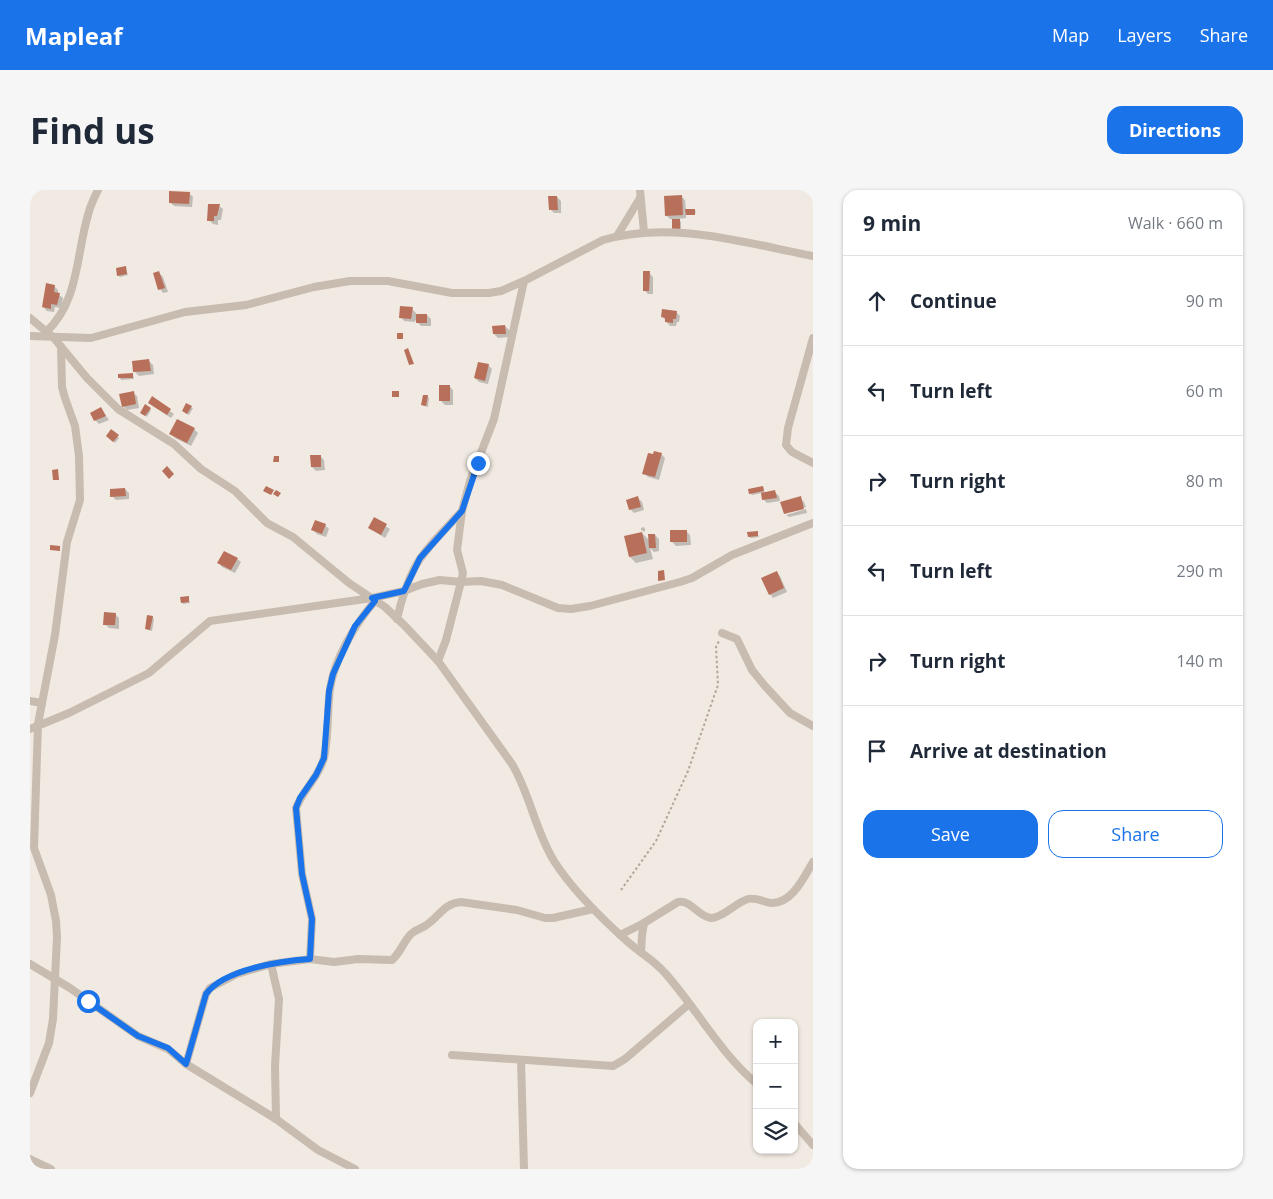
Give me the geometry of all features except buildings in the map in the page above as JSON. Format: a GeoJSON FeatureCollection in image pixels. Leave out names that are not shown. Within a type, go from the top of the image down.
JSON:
{"type":"FeatureCollection","features":[{"type":"Feature","properties":{"kind":"street"},"geometry":{"type":"LineString","coordinates":[[46,332],[59,318],[73,287],[87,216],[98,190]]}},
{"type":"Feature","properties":{"kind":"street"},"geometry":{"type":"LineString","coordinates":[[640,194],[644,232]]}},
{"type":"Feature","properties":{"kind":"street"},"geometry":{"type":"LineString","coordinates":[[617,236],[640,194]]}},
{"type":"Feature","properties":{"kind":"street"},"geometry":{"type":"LineString","coordinates":[[30,336],[91,338],[185,312],[246,305],[314,287],[350,281],[388,281],[452,293],[471,294],[501,291],[586,248],[617,236],[644,232],[716,236],[813,256]]}},
{"type":"Feature","properties":{"kind":"street"},"geometry":{"type":"LineString","coordinates":[[438,660],[446,640],[461,582],[462,573],[457,550],[462,511],[470,481],[494,419],[524,281]]}},
{"type":"Feature","properties":{"kind":"street"},"geometry":{"type":"LineString","coordinates":[[30,318],[52,337],[87,378],[118,409],[174,444],[201,469],[234,491],[267,523],[292,537],[349,583],[373,599],[397,619],[438,660],[520,778],[544,842],[563,874],[593,909],[620,935],[665,972],[723,1050],[753,1080]]}},
{"type":"Feature","properties":{"kind":"street"},"geometry":{"type":"LineString","coordinates":[[813,338],[788,428],[786,445],[792,452],[813,463]]}},
{"type":"Feature","properties":{"kind":"street"},"geometry":{"type":"LineString","coordinates":[[30,1093],[49,1043],[56,979],[56,921],[51,895],[34,848],[38,724],[55,636],[67,542],[80,500],[79,456],[75,426],[64,398],[62,387],[61,347]]}},
{"type":"Feature","properties":{"kind":"street"},"geometry":{"type":"LineString","coordinates":[[397,619],[404,591],[420,558],[462,511]]}},
{"type":"Feature","properties":{"kind":"street"},"geometry":{"type":"LineString","coordinates":[[30,729],[38,724],[69,713],[149,674],[210,621],[373,599],[440,580],[481,581],[502,585],[558,608],[571,609],[599,604],[686,580],[732,555],[813,522]]}},
{"type":"Feature","properties":{"kind":"street"},"geometry":{"type":"LineString","coordinates":[[310,959],[312,919],[302,874],[296,808],[324,758],[329,691],[333,674],[355,626],[373,599]]}},
{"type":"Feature","properties":{"kind":"street"},"geometry":{"type":"LineString","coordinates":[[722,633],[736,639],[752,670],[790,713],[813,726]]}},
{"type":"Feature","properties":{"kind":"street"},"geometry":{"type":"LineString","coordinates":[[30,701],[42,703]]}},
{"type":"Feature","properties":{"kind":"street"},"geometry":{"type":"LineString","coordinates":[[620,935],[678,902],[689,903],[706,917],[714,918],[748,899],[778,903],[793,892],[813,862]]}},
{"type":"Feature","properties":{"kind":"street"},"geometry":{"type":"LineString","coordinates":[[186,1064],[206,994],[210,988],[237,974],[271,964],[310,959],[334,962],[358,959],[392,960],[400,953],[411,934],[425,926],[448,905],[453,903],[461,902],[517,910],[545,918],[593,909]]}},
{"type":"Feature","properties":{"kind":"street"},"geometry":{"type":"LineString","coordinates":[[641,952],[644,923]]}},
{"type":"Feature","properties":{"kind":"street"},"geometry":{"type":"LineString","coordinates":[[30,964],[56,979],[138,1036],[168,1048],[186,1064],[276,1119],[318,1150],[355,1169]]}},
{"type":"Feature","properties":{"kind":"street"},"geometry":{"type":"LineString","coordinates":[[271,964],[279,999],[275,1066],[276,1119]]}},
{"type":"Feature","properties":{"kind":"street"},"geometry":{"type":"LineString","coordinates":[[452,1055],[613,1066],[625,1059],[689,1004]]}},
{"type":"Feature","properties":{"kind":"street"},"geometry":{"type":"LineString","coordinates":[[521,1060],[524,1169]]}},
{"type":"Feature","properties":{"kind":"street"},"geometry":{"type":"LineString","coordinates":[[798,1128],[813,1145]]}},
{"type":"Feature","properties":{"kind":"street"},"geometry":{"type":"LineString","coordinates":[[30,1159],[51,1169]]}},
{"type":"Feature","properties":{"kind":"path"},"geometry":{"type":"LineString","coordinates":[[621,890],[656,841],[688,771],[718,685],[716,647],[722,633]]}},
{"type":"Feature","properties":{"kind":"route"},"geometry":{"type":"LineString","coordinates":[[88,1001],[138,1036],[168,1048],[186,1064],[206,994],[210,988],[246,970],[292,960],[310,959],[312,919],[302,874],[296,808],[300,798],[321,767],[324,758],[328,726],[329,691],[333,674],[355,626],[375,601],[372,598],[404,591],[420,558],[462,511],[470,481],[478,463]]}}]}
